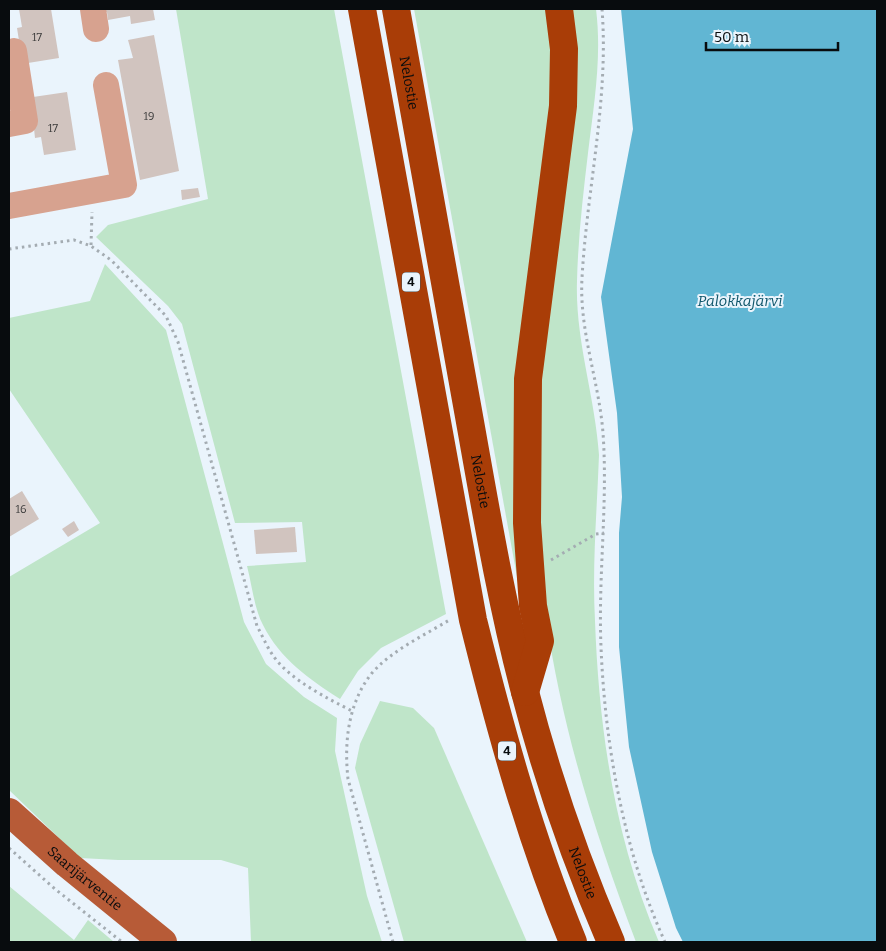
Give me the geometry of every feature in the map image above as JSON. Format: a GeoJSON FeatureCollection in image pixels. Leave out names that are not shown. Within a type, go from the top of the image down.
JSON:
{"type":"FeatureCollection","features":[{"type":"Feature","properties":{"kind":"highway","name":"4"},"geometry":{"type":"LineString","coordinates":[[362,9],[473,620],[522,804],[573,942]]}},
{"type":"Feature","properties":{"kind":"highway","name":"Nelostie"},"geometry":{"type":"LineString","coordinates":[[396,9],[493,548],[525,693],[565,826],[584,880],[611,942]]}},
{"type":"Feature","properties":{"kind":"highway"},"geometry":{"type":"LineString","coordinates":[[525,693],[540,641],[533,606],[527,523],[528,379],[563,106],[564,49],[559,9]]}},
{"type":"Feature","properties":{"kind":"main road","name":"Saarijärventie"},"geometry":{"type":"LineString","coordinates":[[9,812],[67,864],[163,942]]}},
{"type":"Feature","properties":{"kind":"lane"},"geometry":{"type":"LineString","coordinates":[[9,124],[26,121],[14,51]]}},
{"type":"Feature","properties":{"kind":"lane"},"geometry":{"type":"LineString","coordinates":[[9,206],[124,185],[106,85]]}},
{"type":"Feature","properties":{"kind":"path"},"geometry":{"type":"LineString","coordinates":[[602,9],[605,47],[603,82],[582,279],[586,335],[603,431],[604,533],[601,646],[606,712],[626,825],[638,869],[665,942]]}},
{"type":"Feature","properties":{"kind":"path"},"geometry":{"type":"LineString","coordinates":[[89,192],[93,216],[91,246]]}},
{"type":"Feature","properties":{"kind":"path"},"geometry":{"type":"LineString","coordinates":[[9,249],[74,240],[91,246],[111,260],[171,324],[257,626],[273,656],[313,689],[352,710]]}},
{"type":"Feature","properties":{"kind":"path"},"geometry":{"type":"LineString","coordinates":[[546,563],[596,534],[604,533]]}},
{"type":"Feature","properties":{"kind":"path"},"geometry":{"type":"LineString","coordinates":[[394,942],[348,778],[345,754],[352,710],[373,673],[399,651],[451,619]]}},
{"type":"Feature","properties":{"kind":"path"},"geometry":{"type":"LineString","coordinates":[[9,848],[55,889],[122,942]]}},
{"type":"Feature","properties":{"kind":"green space"},"geometry":{"type":"Polygon","coordinates":[[[176,9],[334,9],[446,614],[381,648],[358,671],[340,699],[296,667],[278,648],[263,625],[253,596],[247,566],[306,562],[302,522],[235,523],[182,324],[168,306],[96,237],[108,225],[208,199],[176,9]]]}},
{"type":"Feature","properties":{"kind":"green space"},"geometry":{"type":"Polygon","coordinates":[[[414,9],[550,9],[555,48],[525,621],[414,9]]]}},
{"type":"Feature","properties":{"kind":"green space"},"geometry":{"type":"Polygon","coordinates":[[[568,9],[596,9],[598,27],[596,81],[578,249],[577,303],[599,455],[594,600],[600,703],[605,744],[620,825],[644,904],[659,942],[636,942],[594,822],[561,701],[546,617],[542,577],[538,499],[540,421],[568,9]]]}},
{"type":"Feature","properties":{"kind":"green space"},"geometry":{"type":"Polygon","coordinates":[[[105,264],[166,330],[244,622],[266,664],[304,697],[337,718],[335,751],[367,896],[382,942],[251,942],[248,868],[221,860],[80,858],[9,790],[9,577],[100,523],[9,389],[9,318],[90,301],[105,264]]]}},
{"type":"Feature","properties":{"kind":"green space"},"geometry":{"type":"Polygon","coordinates":[[[380,701],[413,708],[434,728],[527,942],[404,942],[355,768],[360,744],[380,701]]]}},
{"type":"Feature","properties":{"kind":"green space"},"geometry":{"type":"Polygon","coordinates":[[[9,886],[74,940],[88,920],[114,942],[9,942],[9,886]]]}},
{"type":"Feature","properties":{"kind":"water","name":"Palokkajärvi"},"geometry":{"type":"Polygon","coordinates":[[[621,9],[877,9],[877,942],[683,942],[676,928],[652,852],[629,747],[619,647],[619,533],[622,497],[617,413],[601,297],[633,129],[621,9]]]}},
{"type":"Feature","properties":{"kind":"building"},"geometry":{"type":"Polygon","coordinates":[[[19,9],[51,9],[59,58],[28,63],[20,47],[17,28],[22,27],[19,9]]]}},
{"type":"Feature","properties":{"kind":"building"},"geometry":{"type":"Polygon","coordinates":[[[102,9],[153,9],[155,20],[131,24],[130,16],[108,20],[107,12],[103,13],[102,9]]]}},
{"type":"Feature","properties":{"kind":"building"},"geometry":{"type":"Polygon","coordinates":[[[154,35],[179,171],[140,180],[118,60],[133,58],[128,40],[154,35]]]}},
{"type":"Feature","properties":{"kind":"building"},"geometry":{"type":"Polygon","coordinates":[[[67,92],[76,150],[44,155],[41,137],[35,138],[33,97],[67,92]]]}},
{"type":"Feature","properties":{"kind":"building"},"geometry":{"type":"Polygon","coordinates":[[[198,188],[200,197],[182,200],[181,190],[198,188]]]}},
{"type":"Feature","properties":{"kind":"building"},"geometry":{"type":"Polygon","coordinates":[[[22,491],[39,519],[9,537],[9,499],[22,491]]]}},
{"type":"Feature","properties":{"kind":"building"},"geometry":{"type":"Polygon","coordinates":[[[74,521],[79,530],[68,537],[62,529],[74,521]]]}},
{"type":"Feature","properties":{"kind":"building"},"geometry":{"type":"Polygon","coordinates":[[[295,527],[297,552],[256,554],[254,530],[295,527]]]}}]}
